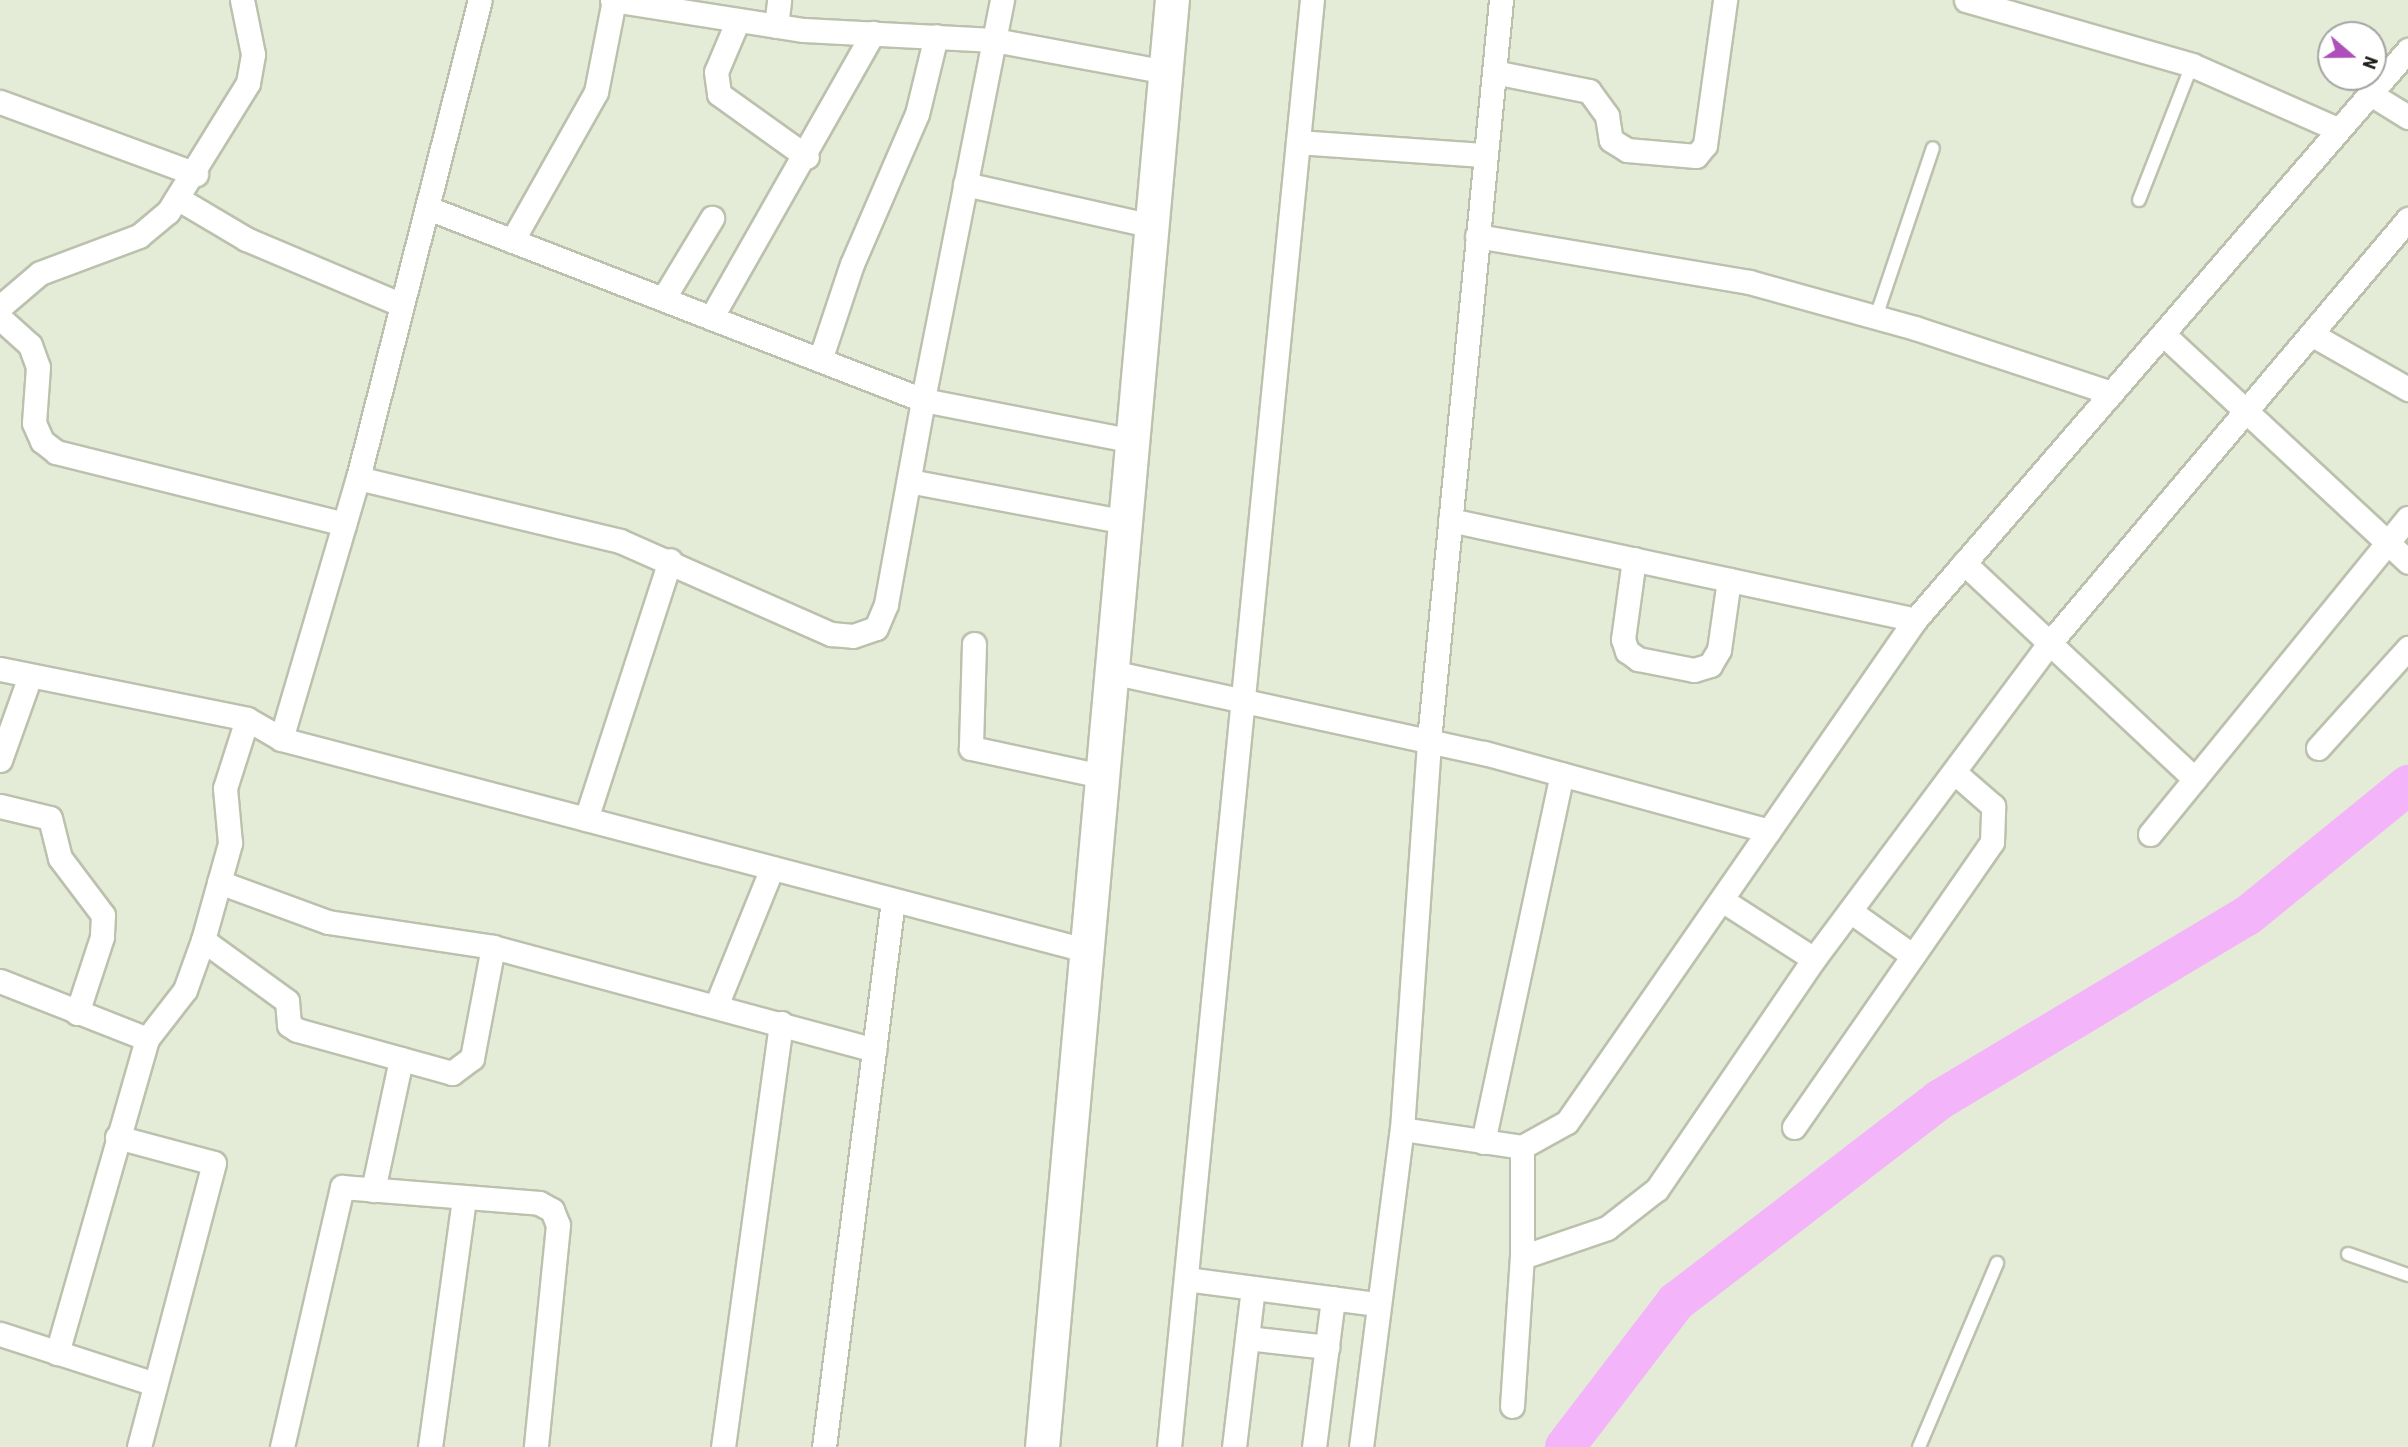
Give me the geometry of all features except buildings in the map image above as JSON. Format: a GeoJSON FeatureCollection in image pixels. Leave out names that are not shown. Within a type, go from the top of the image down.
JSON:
{"type":"FeatureCollection","features":[{"type":"Feature","properties":{"kind":"main road"},"geometry":{"type":"LineString","coordinates":[[1042,1447],[1172,0]]}},
{"type":"Feature","properties":{"kind":"street"},"geometry":{"type":"LineString","coordinates":[[0,307],[61,262],[139,236],[177,198],[196,174],[248,83],[253,54],[242,0]]}},
{"type":"Feature","properties":{"kind":"street"},"geometry":{"type":"LineString","coordinates":[[281,739],[358,478],[480,0]]}},
{"type":"Feature","properties":{"kind":"street"},"geometry":{"type":"LineString","coordinates":[[512,241],[596,92],[613,0],[776,26],[994,40],[1166,72]]}},
{"type":"Feature","properties":{"kind":"street"},"geometry":{"type":"LineString","coordinates":[[776,26],[779,0]]}},
{"type":"Feature","properties":{"kind":"street"},"geometry":{"type":"LineString","coordinates":[[358,478],[620,541],[670,560],[831,634],[864,634],[876,628],[886,604],[923,400],[1002,0]]}},
{"type":"Feature","properties":{"kind":"street"},"geometry":{"type":"LineString","coordinates":[[1169,1447],[1312,0]]}},
{"type":"Feature","properties":{"kind":"street"},"geometry":{"type":"LineString","coordinates":[[1361,1447],[1377,1304],[1402,1129],[1429,740],[1501,0]]}},
{"type":"Feature","properties":{"kind":"street"},"geometry":{"type":"LineString","coordinates":[[1494,72],[1589,91],[1607,116],[1611,140],[1627,150],[1696,156],[1705,145],[1725,0]]}},
{"type":"Feature","properties":{"kind":"street"},"geometry":{"type":"LineString","coordinates":[[1966,0],[2006,5],[2192,65],[2337,129]]}},
{"type":"Feature","properties":{"kind":"street"},"geometry":{"type":"LineString","coordinates":[[738,20],[715,86],[734,107],[807,157]]}},
{"type":"Feature","properties":{"kind":"street"},"geometry":{"type":"LineString","coordinates":[[711,318],[807,157],[873,33]]}},
{"type":"Feature","properties":{"kind":"street"},"geometry":{"type":"LineString","coordinates":[[820,360],[852,264],[917,114],[936,36]]}},
{"type":"Feature","properties":{"kind":"street"},"geometry":{"type":"LineString","coordinates":[[1402,1129],[1522,1147],[1567,1122],[1915,620],[2408,50]]}},
{"type":"Feature","properties":{"kind":"street"},"geometry":{"type":"LineString","coordinates":[[2369,93],[2408,117]]}},
{"type":"Feature","properties":{"kind":"street"},"geometry":{"type":"LineString","coordinates":[[0,102],[196,174]]}},
{"type":"Feature","properties":{"kind":"street"},"geometry":{"type":"LineString","coordinates":[[1298,142],[1486,155]]}},
{"type":"Feature","properties":{"kind":"street"},"geometry":{"type":"LineString","coordinates":[[965,184],[1153,226]]}},
{"type":"Feature","properties":{"kind":"street"},"geometry":{"type":"LineString","coordinates":[[177,198],[246,239],[402,305]]}},
{"type":"Feature","properties":{"kind":"street"},"geometry":{"type":"LineString","coordinates":[[428,208],[923,400],[1134,441]]}},
{"type":"Feature","properties":{"kind":"street"},"geometry":{"type":"LineString","coordinates":[[663,299],[712,218]]}},
{"type":"Feature","properties":{"kind":"street"},"geometry":{"type":"LineString","coordinates":[[1522,1257],[1607,1228],[1643,1204],[1814,959],[2048,645],[2407,223]]}},
{"type":"Feature","properties":{"kind":"street"},"geometry":{"type":"LineString","coordinates":[[1478,236],[1749,282],[1876,317],[2112,393]]}},
{"type":"Feature","properties":{"kind":"street"},"geometry":{"type":"LineString","coordinates":[[0,318],[30,345],[38,367],[34,423],[42,440],[55,452],[344,524]]}},
{"type":"Feature","properties":{"kind":"street"},"geometry":{"type":"LineString","coordinates":[[2163,334],[2247,409],[2408,562]]}},
{"type":"Feature","properties":{"kind":"street"},"geometry":{"type":"LineString","coordinates":[[2311,334],[2408,389]]}},
{"type":"Feature","properties":{"kind":"street"},"geometry":{"type":"LineString","coordinates":[[909,481],[1126,522]]}},
{"type":"Feature","properties":{"kind":"street"},"geometry":{"type":"LineString","coordinates":[[2150,834],[2408,518]]}},
{"type":"Feature","properties":{"kind":"street"},"geometry":{"type":"LineString","coordinates":[[1450,520],[1915,620]]}},
{"type":"Feature","properties":{"kind":"street"},"geometry":{"type":"LineString","coordinates":[[1634,559],[1623,639],[1627,651],[1638,659],[1694,670],[1710,666],[1719,650],[1729,580]]}},
{"type":"Feature","properties":{"kind":"street"},"geometry":{"type":"LineString","coordinates":[[586,819],[670,560]]}},
{"type":"Feature","properties":{"kind":"street"},"geometry":{"type":"LineString","coordinates":[[1965,563],[2048,645],[2195,779]]}},
{"type":"Feature","properties":{"kind":"street"},"geometry":{"type":"LineString","coordinates":[[974,644],[971,748],[1102,776]]}},
{"type":"Feature","properties":{"kind":"street"},"geometry":{"type":"LineString","coordinates":[[2318,748],[2408,648]]}},
{"type":"Feature","properties":{"kind":"street"},"geometry":{"type":"LineString","coordinates":[[0,669],[247,719],[281,739],[1086,950]]}},
{"type":"Feature","properties":{"kind":"street"},"geometry":{"type":"LineString","coordinates":[[1111,672],[1429,740],[1769,831]]}},
{"type":"Feature","properties":{"kind":"street"},"geometry":{"type":"LineString","coordinates":[[0,760],[30,676]]}},
{"type":"Feature","properties":{"kind":"street"},"geometry":{"type":"LineString","coordinates":[[57,1353],[117,1137],[148,1039],[179,1000],[204,940],[230,843],[225,788],[247,719]]}},
{"type":"Feature","properties":{"kind":"street"},"geometry":{"type":"LineString","coordinates":[[1794,1127],[1997,830],[1993,806],[1954,772]]}},
{"type":"Feature","properties":{"kind":"street"},"geometry":{"type":"LineString","coordinates":[[1483,1142],[1562,774]]}},
{"type":"Feature","properties":{"kind":"street"},"geometry":{"type":"LineString","coordinates":[[0,806],[50,818],[60,858],[103,915],[102,937],[77,1013]]}},
{"type":"Feature","properties":{"kind":"street"},"geometry":{"type":"LineString","coordinates":[[716,1006],[772,868]]}},
{"type":"Feature","properties":{"kind":"street"},"geometry":{"type":"LineString","coordinates":[[219,882],[328,922],[493,947],[874,1050]]}},
{"type":"Feature","properties":{"kind":"street"},"geometry":{"type":"LineString","coordinates":[[824,1447],[893,900]]}},
{"type":"Feature","properties":{"kind":"street"},"geometry":{"type":"LineString","coordinates":[[1722,900],[1814,959]]}},
{"type":"Feature","properties":{"kind":"street"},"geometry":{"type":"LineString","coordinates":[[1850,912],[1913,956]]}},
{"type":"Feature","properties":{"kind":"street"},"geometry":{"type":"LineString","coordinates":[[204,940],[286,1000],[289,1025],[296,1030],[452,1073],[464,1069],[472,1058],[493,947]]}},
{"type":"Feature","properties":{"kind":"street"},"geometry":{"type":"LineString","coordinates":[[0,981],[148,1039]]}},
{"type":"Feature","properties":{"kind":"street"},"geometry":{"type":"LineString","coordinates":[[723,1447],[781,1023]]}},
{"type":"Feature","properties":{"kind":"street"},"geometry":{"type":"LineString","coordinates":[[373,1190],[401,1059]]}},
{"type":"Feature","properties":{"kind":"street"},"geometry":{"type":"LineString","coordinates":[[117,1137],[214,1163],[139,1447]]}},
{"type":"Feature","properties":{"kind":"street"},"geometry":{"type":"LineString","coordinates":[[1512,1406],[1522,1257],[1522,1147]]}},
{"type":"Feature","properties":{"kind":"street"},"geometry":{"type":"LineString","coordinates":[[282,1447],[342,1188],[464,1200],[539,1203],[552,1210],[558,1225],[536,1447]]}},
{"type":"Feature","properties":{"kind":"street"},"geometry":{"type":"LineString","coordinates":[[430,1447],[464,1200]]}},
{"type":"Feature","properties":{"kind":"street"},"geometry":{"type":"LineString","coordinates":[[1186,1279],[1377,1304]]}},
{"type":"Feature","properties":{"kind":"street"},"geometry":{"type":"LineString","coordinates":[[1234,1447],[1253,1288]]}},
{"type":"Feature","properties":{"kind":"street"},"geometry":{"type":"LineString","coordinates":[[1314,1447],[1333,1298]]}},
{"type":"Feature","properties":{"kind":"street"},"geometry":{"type":"LineString","coordinates":[[0,1334],[155,1384]]}},
{"type":"Feature","properties":{"kind":"street"},"geometry":{"type":"LineString","coordinates":[[1247,1338],[1327,1347]]}},
{"type":"Feature","properties":{"kind":"lane"},"geometry":{"type":"LineString","coordinates":[[2138,200],[2192,65]]}},
{"type":"Feature","properties":{"kind":"lane"},"geometry":{"type":"LineString","coordinates":[[1876,317],[1933,148]]}},
{"type":"Feature","properties":{"kind":"lane"},"geometry":{"type":"LineString","coordinates":[[2348,1254],[2408,1275]]}},
{"type":"Feature","properties":{"kind":"lane"},"geometry":{"type":"LineString","coordinates":[[1919,1447],[1997,1263]]}},
{"type":"Feature","properties":{"kind":"waterway"},"geometry":{"type":"LineString","coordinates":[[1565,1447],[1676,1302],[1939,1100],[2247,916],[2408,785]]}}]}
